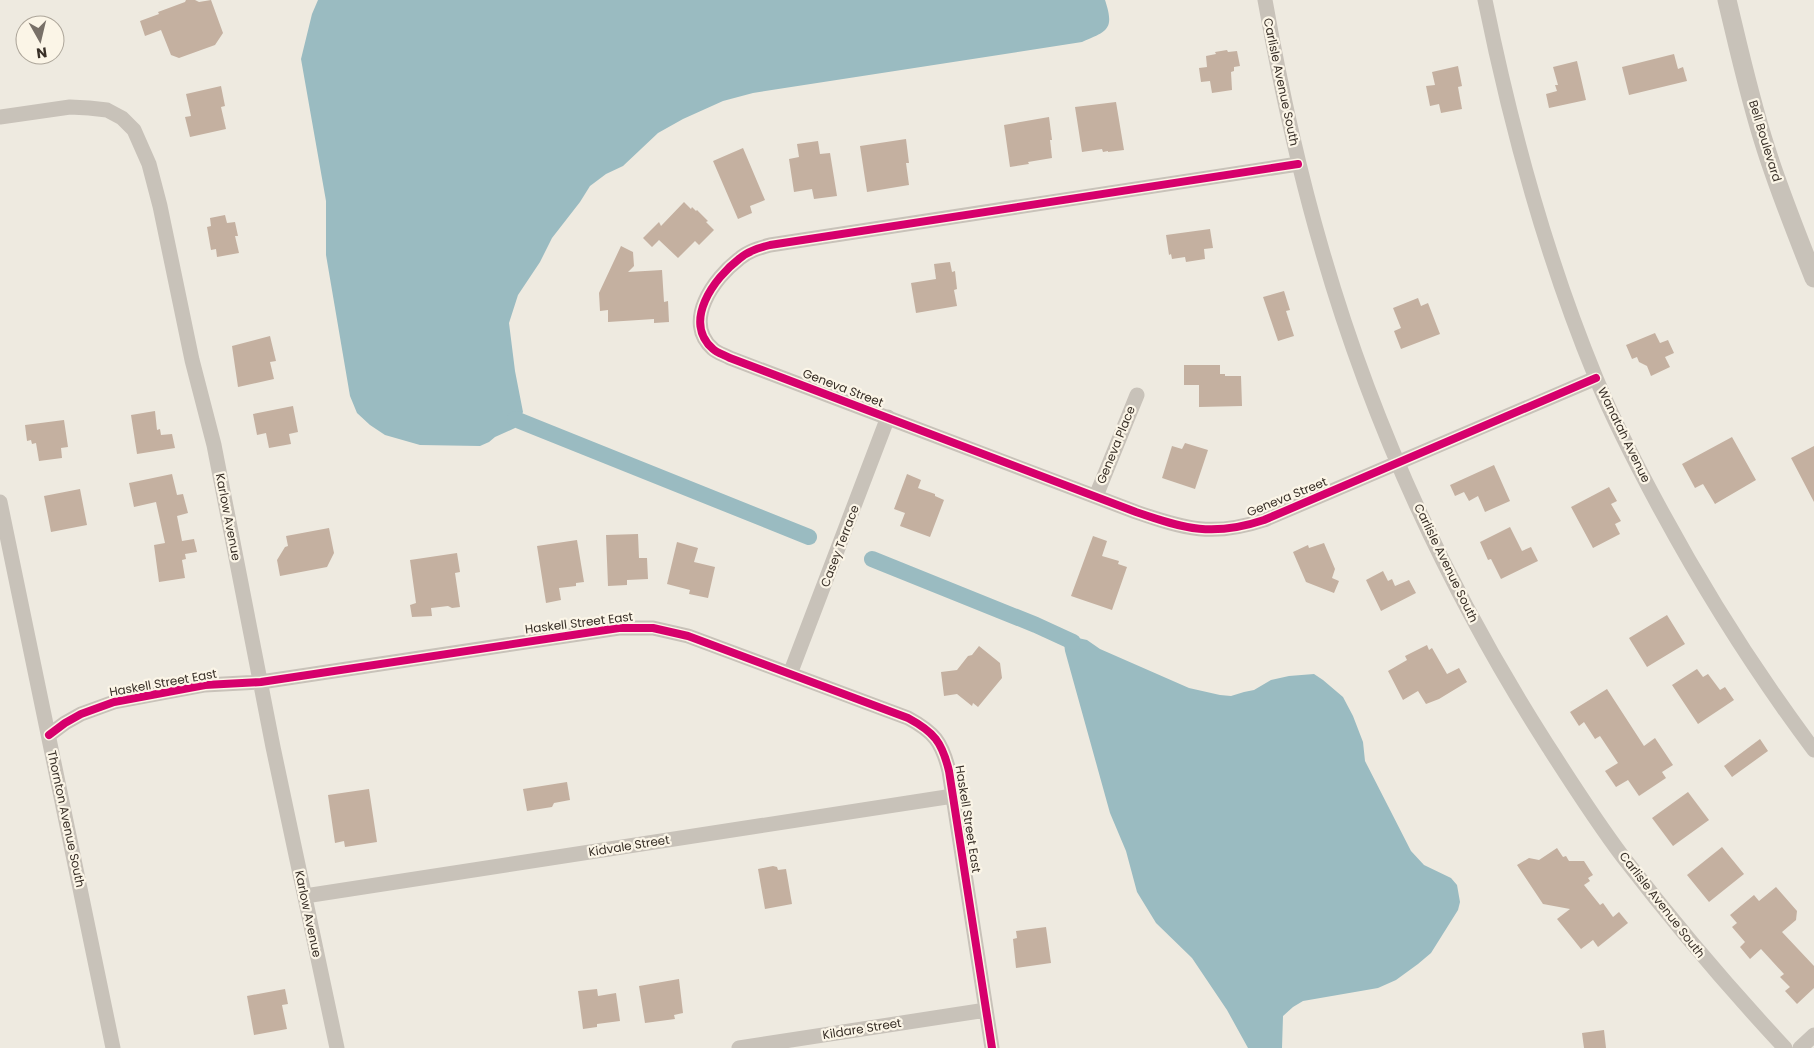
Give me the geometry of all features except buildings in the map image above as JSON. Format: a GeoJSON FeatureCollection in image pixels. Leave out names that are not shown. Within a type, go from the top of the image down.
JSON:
{"type":"FeatureCollection","features":[{"type":"Feature","properties":{"kind":"street","name":"Carlisle Avenue South"},"geometry":{"type":"LineString","coordinates":[[1264,0],[1298,164],[1322,252],[1377,412],[1443,560],[1472,618],[1525,710],[1579,794],[1622,855],[1700,954],[1785,1048]]}},
{"type":"Feature","properties":{"kind":"street","name":"Wanatah Avenue"},"geometry":{"type":"LineString","coordinates":[[1485,0],[1495,49],[1525,169],[1572,316],[1596,378],[1648,486],[1688,560],[1731,631],[1784,710],[1814,750]]}},
{"type":"Feature","properties":{"kind":"street","name":"Bell Boulevard"},"geometry":{"type":"LineString","coordinates":[[1727,0],[1744,72],[1765,147],[1814,278]]}},
{"type":"Feature","properties":{"kind":"street","name":"Karlow Avenue"},"geometry":{"type":"LineString","coordinates":[[0,117],[70,107],[107,110],[122,118],[134,130],[143,146],[160,206],[192,360],[214,445],[304,896],[337,1048]]}},
{"type":"Feature","properties":{"kind":"street","name":"Geneva Street"},"geometry":{"type":"LineString","coordinates":[[1298,164],[770,245],[754,250],[739,258],[713,287],[704,302],[699,319],[703,337],[714,350],[730,358],[1175,525],[1210,530],[1226,530],[1264,520],[1596,378]]}},
{"type":"Feature","properties":{"kind":"street","name":"Geneva Place"},"geometry":{"type":"LineString","coordinates":[[1096,496],[1137,395]]}},
{"type":"Feature","properties":{"kind":"street","name":"Casey Terrace"},"geometry":{"type":"LineString","coordinates":[[790,674],[888,417]]}},
{"type":"Feature","properties":{"kind":"street","name":"Thornton Avenue South"},"geometry":{"type":"LineString","coordinates":[[0,502],[113,1048]]}},
{"type":"Feature","properties":{"kind":"street","name":"Haskell Street East"},"geometry":{"type":"LineString","coordinates":[[49,735],[81,714],[114,702],[206,685],[261,682],[619,628],[653,628],[688,636],[908,718],[923,726],[937,738],[945,754],[953,796],[992,1048]]}},
{"type":"Feature","properties":{"kind":"street","name":"Kidvale Street"},"geometry":{"type":"LineString","coordinates":[[304,896],[953,796]]}},
{"type":"Feature","properties":{"kind":"street","name":"Kildare Street"},"geometry":{"type":"LineString","coordinates":[[739,1048],[986,1010]]}},
{"type":"Feature","properties":{"kind":"street"},"geometry":{"type":"LineString","coordinates":[[1800,1048],[1814,1035]]}},
{"type":"Feature","properties":{"kind":"water"},"geometry":{"type":"Polygon","coordinates":[[[318,0],[1105,0],[1109,24],[1103,32],[1082,42],[753,93],[723,101],[683,119],[658,133],[623,166],[606,174],[590,186],[552,238],[540,262],[518,295],[509,323],[515,371],[523,412],[515,428],[480,446],[420,445],[385,435],[370,425],[357,413],[350,396],[326,255],[326,201],[301,59],[312,14],[318,0]]]}},
{"type":"Feature","properties":{"kind":"water"},"geometry":{"type":"Polygon","coordinates":[[[1069,636],[1087,640],[1100,649],[1189,688],[1220,695],[1231,696],[1254,690],[1271,680],[1314,674],[1343,697],[1363,742],[1365,761],[1411,851],[1424,865],[1451,878],[1457,885],[1460,902],[1458,910],[1431,953],[1396,980],[1378,988],[1303,1001],[1283,1016],[1282,1048],[1248,1048],[1227,1010],[1192,958],[1156,923],[1137,892],[1126,851],[1110,813],[1065,651],[1064,643],[1069,636]]]}},
{"type":"Feature","properties":{"kind":"waterway"},"geometry":{"type":"LineString","coordinates":[[515,419],[809,537]]}},
{"type":"Feature","properties":{"kind":"waterway"},"geometry":{"type":"LineString","coordinates":[[872,559],[1036,625],[1073,642]]}},
{"type":"Feature","properties":{"kind":"cycle path"},"geometry":{"type":"LineString","coordinates":[[1298,164],[770,245],[746,254],[729,267],[720,277],[705,301],[700,326],[704,338],[713,349],[730,358],[1136,512],[1170,523],[1199,529],[1229,528],[1264,520],[1596,378]]}},
{"type":"Feature","properties":{"kind":"cycle path"},"geometry":{"type":"LineString","coordinates":[[49,735],[81,714],[114,702],[205,685],[261,682],[619,628],[653,628],[688,636],[908,718],[931,733],[936,739],[943,752],[949,771],[992,1048]]}}]}
